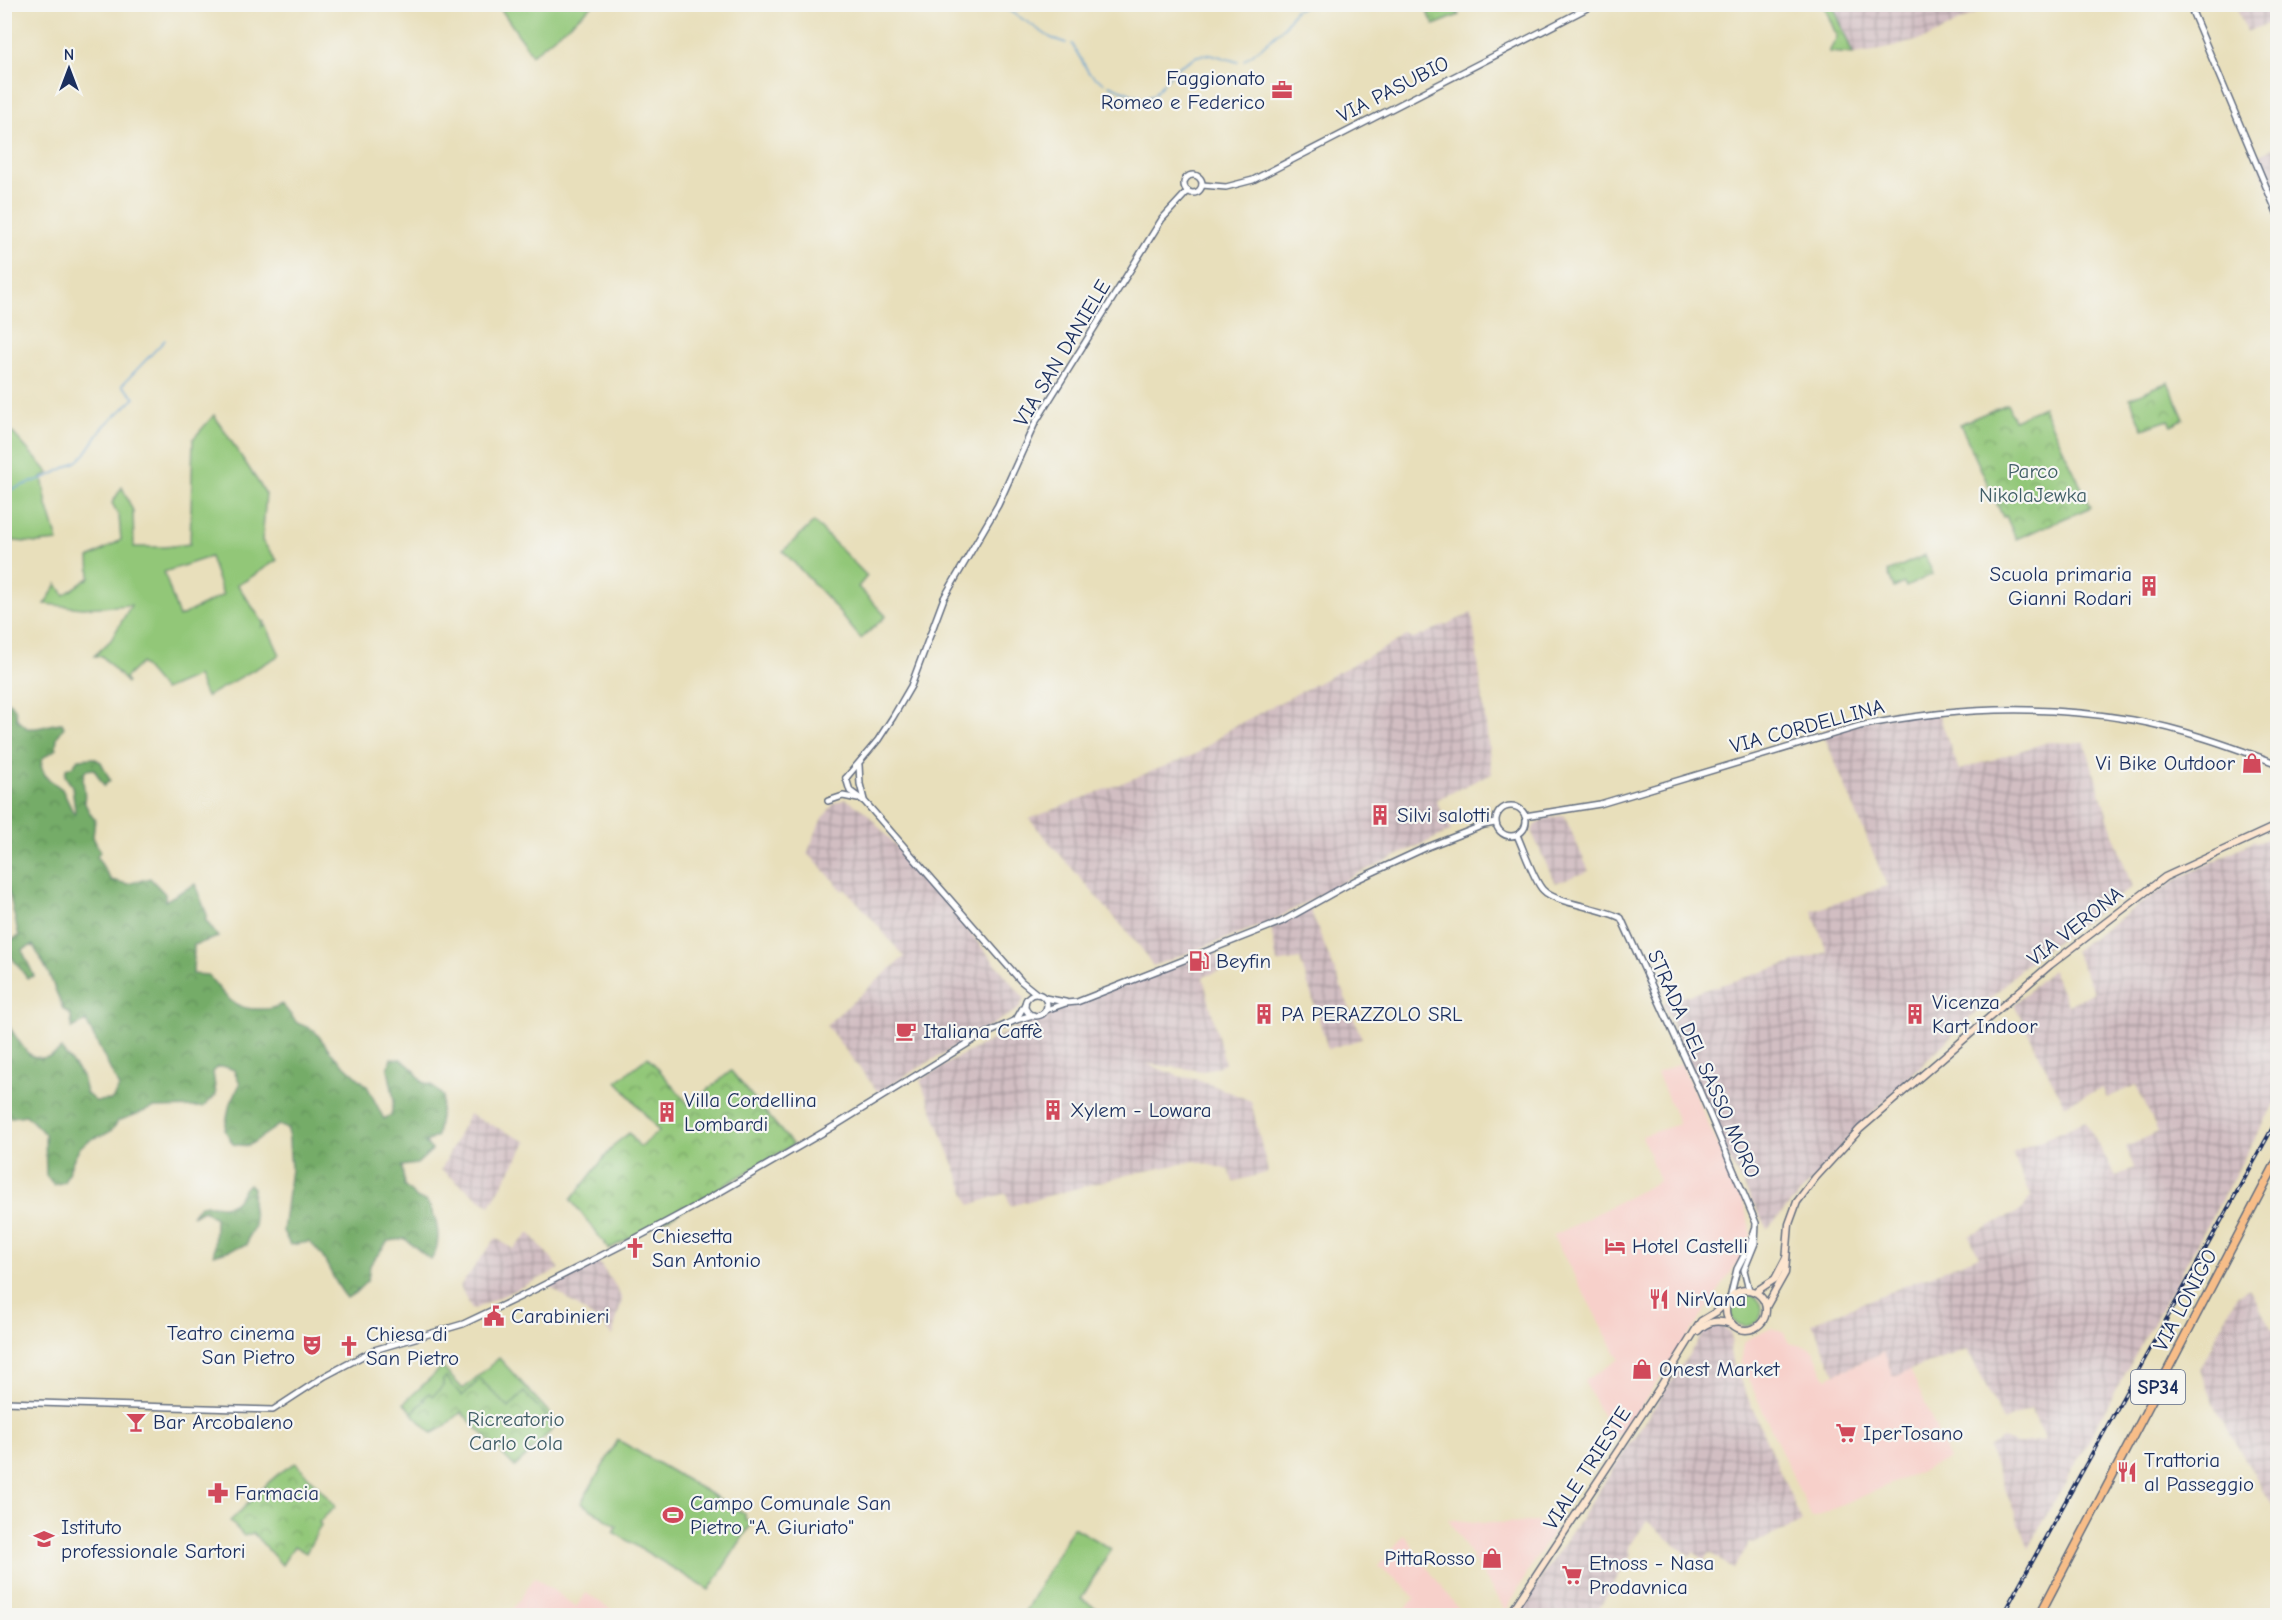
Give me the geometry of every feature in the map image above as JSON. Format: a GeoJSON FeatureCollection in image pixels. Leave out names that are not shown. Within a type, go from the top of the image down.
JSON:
{"type":"FeatureCollection","features":[{"type":"Feature","properties":{"kind":"main road","name":"VIA VERONA"},"geometry":{"type":"LineString","coordinates":[[1834,1157],[1860,1129],[1946,1052],[2050,965],[2128,904],[2166,877],[2277,825]]}},
{"type":"Feature","properties":{"kind":"main road","name":"VIALE TRIESTE"},"geometry":{"type":"LineString","coordinates":[[1691,1338],[1708,1323],[1722,1321],[1742,1329],[1753,1329],[1764,1319],[1766,1307],[1785,1273],[1789,1224],[1797,1202],[1834,1157]]}},
{"type":"Feature","properties":{"kind":"main road","name":"VIA LONIGO"},"geometry":{"type":"LineString","coordinates":[[2039,1616],[2277,1159]]}},
{"type":"Feature","properties":{"kind":"main road","name":"VIALE TRIESTE"},"geometry":{"type":"LineString","coordinates":[[1509,1616],[1701,1321],[1741,1291],[1752,1291],[1775,1279],[1787,1257]]}},
{"type":"Feature","properties":{"kind":"main road"},"geometry":{"type":"LineString","coordinates":[[1752,1291],[1763,1300],[1766,1307]]}},
{"type":"Feature","properties":{"kind":"main road"},"geometry":{"type":"LineString","coordinates":[[1729,1299],[1727,1315],[1732,1324]]}},
{"type":"Feature","properties":{"kind":"street","name":"VIA PASUBIO"},"geometry":{"type":"LineString","coordinates":[[1202,185],[1226,187],[1253,180],[1596,4]]}},
{"type":"Feature","properties":{"kind":"street"},"geometry":{"type":"LineString","coordinates":[[2189,4],[2277,214]]}},
{"type":"Feature","properties":{"kind":"street"},"geometry":{"type":"LineString","coordinates":[[1189,176],[1198,177],[1202,185],[1195,193],[1188,191],[1184,184],[1189,176]]}},
{"type":"Feature","properties":{"kind":"street","name":"VIA SAN DANIELE"},"geometry":{"type":"LineString","coordinates":[[846,778],[885,731],[911,686],[944,598],[998,505],[1035,423],[1162,219],[1188,191]]}},
{"type":"Feature","properties":{"kind":"street","name":"VIA CORDELLINA"},"geometry":{"type":"LineString","coordinates":[[1046,1010],[1077,1002],[1281,922],[1356,880],[1425,848],[1484,825],[1495,823],[1499,812],[1505,807],[1519,808],[1525,816],[1600,804],[1860,726],[1894,719],[1957,712],[2036,709],[2133,720],[2216,741],[2277,764]]}},
{"type":"Feature","properties":{"kind":"street"},"geometry":{"type":"LineString","coordinates":[[859,764],[860,784],[865,802]]}},
{"type":"Feature","properties":{"kind":"street"},"geometry":{"type":"LineString","coordinates":[[846,778],[860,784]]}},
{"type":"Feature","properties":{"kind":"street"},"geometry":{"type":"LineString","coordinates":[[846,778],[850,791],[865,802],[1021,981],[1045,998],[1066,1003]]}},
{"type":"Feature","properties":{"kind":"street"},"geometry":{"type":"LineString","coordinates":[[828,801],[843,796],[865,802]]}},
{"type":"Feature","properties":{"kind":"street"},"geometry":{"type":"LineString","coordinates":[[1495,823],[1506,836],[1517,835],[1525,827],[1525,816]]}},
{"type":"Feature","properties":{"kind":"street","name":"STRADA DEL SASSO MORO"},"geometry":{"type":"LineString","coordinates":[[1517,835],[1541,889],[1550,895],[1621,918],[1698,1087],[1756,1224]]}},
{"type":"Feature","properties":{"kind":"street"},"geometry":{"type":"LineString","coordinates":[[1021,981],[1027,1011],[1032,1015]]}},
{"type":"Feature","properties":{"kind":"street"},"geometry":{"type":"LineString","coordinates":[[1016,1020],[1031,995],[1037,994]]}},
{"type":"Feature","properties":{"kind":"street"},"geometry":{"type":"LineString","coordinates":[[4,1402],[273,1410],[325,1376],[374,1350],[463,1323],[520,1297],[705,1201],[836,1125],[975,1039],[1016,1020],[1039,1015],[1046,1010],[1045,998]]}},
{"type":"Feature","properties":{"kind":"street"},"geometry":{"type":"LineString","coordinates":[[1752,1291],[1744,1270],[1755,1243],[1756,1224]]}},
{"type":"Feature","properties":{"kind":"street"},"geometry":{"type":"LineString","coordinates":[[1729,1299],[1737,1269],[1751,1242],[1756,1224]]}},
{"type":"Feature","properties":{"kind":"shaded area"},"geometry":{"type":"Polygon","coordinates":[[[1833,5],[1975,5],[1978,12],[1928,38],[1881,50],[1853,54],[1833,5]]]}},
{"type":"Feature","properties":{"kind":"shaded area"},"geometry":{"type":"Polygon","coordinates":[[[2251,5],[2277,5],[2277,20],[2246,32],[2238,10],[2251,5]]]}},
{"type":"Feature","properties":{"kind":"shaded area"},"geometry":{"type":"Polygon","coordinates":[[[2277,146],[2277,207],[2255,156],[2277,146]]]}},
{"type":"Feature","properties":{"kind":"shaded area"},"geometry":{"type":"Polygon","coordinates":[[[1472,613],[1492,773],[1436,800],[1451,831],[1357,874],[1273,921],[1153,966],[1141,948],[1029,819],[1196,754],[1233,727],[1407,636],[1413,639],[1472,613]]]}},
{"type":"Feature","properties":{"kind":"shaded area"},"geometry":{"type":"Polygon","coordinates":[[[1937,710],[1959,770],[2048,742],[2085,743],[2132,887],[2026,964],[1853,1132],[1815,1178],[1767,1229],[1730,1160],[1663,1003],[1827,952],[1812,911],[1887,886],[1822,731],[1845,723],[1937,710]]]}},
{"type":"Feature","properties":{"kind":"shaded area"},"geometry":{"type":"Polygon","coordinates":[[[846,799],[866,812],[939,895],[1024,998],[1019,1009],[878,1092],[826,1025],[904,957],[845,889],[843,891],[807,854],[820,822],[834,803],[846,799]]]}},
{"type":"Feature","properties":{"kind":"shaded area"},"geometry":{"type":"Polygon","coordinates":[[[1564,815],[1589,871],[1555,883],[1532,833],[1534,826],[1543,819],[1564,815]]]}},
{"type":"Feature","properties":{"kind":"shaded area"},"geometry":{"type":"Polygon","coordinates":[[[2277,836],[2277,1099],[2029,1548],[1988,1447],[2003,1439],[2016,1444],[2045,1440],[2031,1409],[2003,1421],[1968,1350],[1893,1376],[1884,1352],[1835,1374],[1812,1323],[1979,1256],[1969,1236],[2022,1210],[2031,1196],[2012,1153],[2085,1121],[2116,1176],[2134,1168],[2126,1147],[2158,1132],[2136,1085],[2107,1098],[2102,1088],[2064,1105],[2014,1004],[2052,970],[2068,1005],[2094,992],[2074,951],[2179,878],[2254,841],[2255,843],[2277,836]]]}},
{"type":"Feature","properties":{"kind":"shaded area"},"geometry":{"type":"Polygon","coordinates":[[[1310,909],[1362,1039],[1328,1049],[1300,959],[1277,963],[1271,928],[1310,909]]]}},
{"type":"Feature","properties":{"kind":"shaded area"},"geometry":{"type":"Polygon","coordinates":[[[1215,951],[1222,970],[1203,977],[1225,1064],[1204,1071],[1147,1064],[1178,1076],[1200,1080],[1251,1101],[1268,1172],[1233,1182],[1229,1170],[1195,1161],[1127,1175],[1010,1206],[1006,1193],[970,1205],[920,1080],[960,1056],[1039,1016],[1215,951]]]}},
{"type":"Feature","properties":{"kind":"shaded area"},"geometry":{"type":"Polygon","coordinates":[[[1681,1063],[1743,1201],[1751,1233],[1750,1241],[1623,1433],[1614,1438],[1584,1381],[1619,1359],[1553,1236],[1659,1181],[1642,1136],[1679,1124],[1657,1073],[1681,1063]]]}},
{"type":"Feature","properties":{"kind":"shaded area"},"geometry":{"type":"Polygon","coordinates":[[[469,1114],[527,1142],[490,1206],[441,1170],[469,1114]]]}},
{"type":"Feature","properties":{"kind":"shaded area"},"geometry":{"type":"Polygon","coordinates":[[[530,1233],[560,1269],[472,1310],[460,1286],[496,1238],[513,1249],[530,1233]]]}},
{"type":"Feature","properties":{"kind":"shaded area"},"geometry":{"type":"Polygon","coordinates":[[[597,1260],[617,1288],[622,1300],[612,1336],[603,1325],[548,1285],[597,1260]]]}},
{"type":"Feature","properties":{"kind":"shaded area"},"geometry":{"type":"Polygon","coordinates":[[[2249,1288],[2271,1328],[2277,1332],[2277,1513],[2218,1413],[2200,1370],[2236,1296],[2249,1288]]]}},
{"type":"Feature","properties":{"kind":"shaded area"},"geometry":{"type":"Polygon","coordinates":[[[1716,1324],[1730,1333],[1732,1361],[1802,1522],[1753,1544],[1750,1543],[1733,1569],[1710,1553],[1705,1560],[1693,1552],[1690,1557],[1647,1521],[1629,1547],[1631,1555],[1595,1615],[1516,1616],[1707,1327],[1716,1324]]]}},
{"type":"Feature","properties":{"kind":"shaded area"},"geometry":{"type":"Polygon","coordinates":[[[1772,1328],[1784,1333],[1789,1343],[1809,1347],[1814,1352],[1826,1378],[1884,1352],[1910,1369],[1949,1459],[1812,1518],[1741,1363],[1744,1343],[1749,1338],[1772,1328]]]}},
{"type":"Feature","properties":{"kind":"shaded area"},"geometry":{"type":"Polygon","coordinates":[[[1448,1519],[1484,1523],[1539,1522],[1555,1530],[1537,1556],[1506,1611],[1448,1519]]]}},
{"type":"Feature","properties":{"kind":"shaded area"},"geometry":{"type":"Polygon","coordinates":[[[1404,1534],[1463,1615],[1402,1615],[1414,1598],[1404,1585],[1379,1567],[1404,1534]]]}},
{"type":"Feature","properties":{"kind":"shaded area"},"geometry":{"type":"Polygon","coordinates":[[[535,1577],[576,1607],[586,1593],[620,1615],[509,1615],[535,1577]]]}},
{"type":"Feature","properties":{"kind":"green space"},"geometry":{"type":"Polygon","coordinates":[[[593,4],[532,55],[498,5],[593,4]]]}},
{"type":"Feature","properties":{"kind":"green space"},"geometry":{"type":"Polygon","coordinates":[[[1424,5],[1433,7],[1454,5],[1459,15],[1434,25],[1424,5]]]}},
{"type":"Feature","properties":{"kind":"green space"},"geometry":{"type":"Polygon","coordinates":[[[1824,5],[1833,5],[1853,54],[1829,52],[1837,37],[1824,5]]]}},
{"type":"Feature","properties":{"kind":"green space"},"geometry":{"type":"Polygon","coordinates":[[[2168,382],[2184,419],[2171,425],[2168,420],[2143,429],[2130,398],[2168,382]]]}},
{"type":"Feature","properties":{"kind":"green space","name":"Parco NikolaJewka"},"geometry":{"type":"Polygon","coordinates":[[[2007,404],[2014,420],[2043,407],[2091,507],[2016,539],[2006,516],[2003,517],[1960,424],[2007,404]]]}},
{"type":"Feature","properties":{"kind":"green space"},"geometry":{"type":"Polygon","coordinates":[[[214,415],[266,494],[262,541],[277,560],[237,584],[262,621],[265,622],[262,627],[266,625],[280,655],[206,697],[197,676],[164,690],[141,663],[125,678],[127,683],[102,656],[94,656],[111,640],[131,605],[82,608],[45,604],[57,584],[64,595],[90,577],[89,558],[121,540],[119,516],[112,503],[122,487],[133,511],[134,547],[190,544],[193,439],[214,415]],[[210,557],[164,572],[179,617],[223,595],[210,557]]]}},
{"type":"Feature","properties":{"kind":"green space"},"geometry":{"type":"Polygon","coordinates":[[[11,431],[49,473],[42,477],[47,505],[58,541],[37,543],[5,540],[5,489],[11,487],[5,470],[5,434],[11,431]]]}},
{"type":"Feature","properties":{"kind":"green space"},"geometry":{"type":"Polygon","coordinates":[[[814,522],[867,576],[858,587],[886,616],[861,639],[828,599],[783,551],[814,522]]]}},
{"type":"Feature","properties":{"kind":"green space"},"geometry":{"type":"Polygon","coordinates":[[[1925,555],[1933,574],[1906,587],[1904,583],[1894,588],[1888,572],[1925,555]]]}},
{"type":"Feature","properties":{"kind":"green space"},"geometry":{"type":"Polygon","coordinates":[[[5,702],[9,702],[15,708],[17,719],[27,728],[62,723],[64,727],[57,737],[56,749],[43,758],[41,766],[46,777],[62,789],[74,814],[72,786],[65,776],[66,769],[73,766],[78,759],[94,758],[101,762],[110,780],[104,786],[94,769],[86,770],[83,778],[84,801],[95,819],[93,837],[100,851],[97,857],[111,880],[128,884],[150,878],[165,894],[165,901],[195,884],[207,915],[205,919],[218,937],[194,945],[193,974],[208,975],[229,999],[241,1006],[264,1009],[282,1004],[297,1023],[314,1030],[334,1056],[367,1086],[384,1119],[391,1115],[394,1100],[388,1069],[391,1058],[401,1059],[414,1070],[422,1082],[431,1085],[443,1096],[437,1136],[425,1143],[432,1150],[417,1164],[402,1166],[404,1186],[418,1199],[426,1201],[434,1215],[438,1238],[431,1260],[405,1239],[388,1241],[370,1265],[368,1280],[347,1298],[321,1254],[309,1242],[290,1245],[283,1231],[291,1169],[288,1129],[279,1125],[248,1146],[233,1144],[225,1130],[229,1107],[240,1084],[234,1070],[226,1067],[218,1067],[213,1072],[216,1095],[203,1107],[153,1108],[118,1121],[106,1134],[81,1147],[64,1182],[54,1185],[46,1176],[45,1134],[26,1115],[5,1118],[5,1026],[8,1025],[24,1048],[33,1056],[46,1057],[61,1049],[82,1076],[86,1093],[95,1101],[112,1100],[119,1087],[86,1021],[72,1028],[71,1015],[63,1009],[49,974],[33,945],[22,950],[34,976],[27,978],[5,948],[6,943],[19,936],[5,876],[5,702]]]}},
{"type":"Feature","properties":{"kind":"green space"},"geometry":{"type":"Polygon","coordinates":[[[648,1057],[689,1105],[731,1071],[793,1145],[674,1215],[609,1249],[571,1200],[615,1144],[629,1133],[640,1147],[659,1131],[617,1081],[648,1057]]]}},
{"type":"Feature","properties":{"kind":"green space"},"geometry":{"type":"Polygon","coordinates":[[[249,1184],[253,1188],[255,1226],[249,1235],[247,1245],[214,1255],[215,1218],[203,1210],[192,1216],[200,1205],[225,1206],[233,1203],[249,1184]]]}},
{"type":"Feature","properties":{"kind":"green space"},"geometry":{"type":"Polygon","coordinates":[[[1746,1294],[1757,1299],[1762,1310],[1757,1321],[1746,1326],[1735,1321],[1730,1310],[1735,1299],[1746,1294]]]}},
{"type":"Feature","properties":{"kind":"green space","name":"Ricreatorio Carlo Cola"},"geometry":{"type":"Polygon","coordinates":[[[499,1358],[555,1419],[542,1435],[465,1408],[447,1425],[432,1433],[404,1403],[442,1367],[463,1389],[499,1358]]]}},
{"type":"Feature","properties":{"kind":"green space","name":"Ricreatorio Carlo Cola"},"geometry":{"type":"Polygon","coordinates":[[[446,1377],[462,1396],[480,1379],[509,1408],[524,1392],[556,1426],[515,1467],[461,1412],[447,1425],[432,1433],[412,1413],[429,1393],[433,1396],[443,1386],[443,1380],[446,1377]]]}},
{"type":"Feature","properties":{"kind":"green space","name":"Campo Comunale San Pietro \"A. Giuriato\""},"geometry":{"type":"Polygon","coordinates":[[[618,1440],[745,1514],[745,1519],[752,1523],[709,1590],[613,1532],[617,1526],[581,1503],[618,1440]]]}},
{"type":"Feature","properties":{"kind":"green space"},"geometry":{"type":"Polygon","coordinates":[[[296,1463],[335,1507],[319,1522],[321,1525],[306,1553],[294,1546],[282,1565],[253,1533],[244,1536],[230,1521],[269,1482],[296,1463]]]}},
{"type":"Feature","properties":{"kind":"green space"},"geometry":{"type":"Polygon","coordinates":[[[1073,1527],[1111,1549],[1081,1599],[1108,1615],[1023,1615],[1073,1527]]]}},
{"type":"Feature","properties":{"kind":"waterway"},"geometry":{"type":"LineString","coordinates":[[1000,4],[1051,38],[1066,43]]}},
{"type":"Feature","properties":{"kind":"waterway"},"geometry":{"type":"LineString","coordinates":[[1244,60],[1284,27],[1295,10],[1313,4]]}},
{"type":"Feature","properties":{"kind":"waterway"},"geometry":{"type":"LineString","coordinates":[[1072,44],[1089,73],[1104,83]]}},
{"type":"Feature","properties":{"kind":"waterway"},"geometry":{"type":"LineString","coordinates":[[1109,85],[1144,99],[1153,95],[1178,67],[1197,56],[1211,54],[1238,62]]}},
{"type":"Feature","properties":{"kind":"waterway"},"geometry":{"type":"LineString","coordinates":[[4,492],[49,476],[78,461],[105,425],[135,398],[122,385],[165,340]]}},
{"type":"Feature","properties":{"kind":"railway"},"geometry":{"type":"LineString","coordinates":[[2002,1616],[2278,1118]]}},
{"type":"Feature","properties":{"kind":"place","name":"Faggionato Romeo e Federico"},"geometry":{"type":"Point","coordinates":[1282,90]}},
{"type":"Feature","properties":{"kind":"place","name":"Scuola primaria Gianni Rodari"},"geometry":{"type":"Point","coordinates":[2149,586]}},
{"type":"Feature","properties":{"kind":"place","name":"Vi Bike Outdoor"},"geometry":{"type":"Point","coordinates":[2252,763]}},
{"type":"Feature","properties":{"kind":"place","name":"Silvi salotti"},"geometry":{"type":"Point","coordinates":[1380,815]}},
{"type":"Feature","properties":{"kind":"place","name":"Beyfin"},"geometry":{"type":"Point","coordinates":[1199,961]}},
{"type":"Feature","properties":{"kind":"place","name":"PA PERAZZOLO SRL"},"geometry":{"type":"Point","coordinates":[1264,1014]}},
{"type":"Feature","properties":{"kind":"place","name":"Vicenza Kart Indoor"},"geometry":{"type":"Point","coordinates":[1915,1014]}},
{"type":"Feature","properties":{"kind":"place","name":"Italiana Caffè"},"geometry":{"type":"Point","coordinates":[906,1031]}},
{"type":"Feature","properties":{"kind":"place","name":"Xylem - Lowara"},"geometry":{"type":"Point","coordinates":[1053,1110]}},
{"type":"Feature","properties":{"kind":"place","name":"Villa Cordellina Lombardi"},"geometry":{"type":"Point","coordinates":[667,1112]}},
{"type":"Feature","properties":{"kind":"place","name":"Hotel Castelli"},"geometry":{"type":"Point","coordinates":[1615,1246]}},
{"type":"Feature","properties":{"kind":"place","name":"Chiesetta San Antonio"},"geometry":{"type":"Point","coordinates":[635,1248]}},
{"type":"Feature","properties":{"kind":"place","name":"NirVana"},"geometry":{"type":"Point","coordinates":[1659,1299]}},
{"type":"Feature","properties":{"kind":"place","name":"Carabinieri"},"geometry":{"type":"Point","coordinates":[494,1316]}},
{"type":"Feature","properties":{"kind":"place","name":"Teatro cinema San Pietro"},"geometry":{"type":"Point","coordinates":[312,1345]}},
{"type":"Feature","properties":{"kind":"place","name":"Chiesa di San Pietro"},"geometry":{"type":"Point","coordinates":[349,1346]}},
{"type":"Feature","properties":{"kind":"place","name":"Onest Market"},"geometry":{"type":"Point","coordinates":[1642,1369]}},
{"type":"Feature","properties":{"kind":"place","name":"Bar Arcobaleno"},"geometry":{"type":"Point","coordinates":[136,1422]}},
{"type":"Feature","properties":{"kind":"place","name":"IperTosano"},"geometry":{"type":"Point","coordinates":[1846,1433]}},
{"type":"Feature","properties":{"kind":"place","name":"Trattoria al Passeggio"},"geometry":{"type":"Point","coordinates":[2127,1472]}},
{"type":"Feature","properties":{"kind":"place","name":"Farmacia"},"geometry":{"type":"Point","coordinates":[218,1493]}},
{"type":"Feature","properties":{"kind":"place","name":"Campo Comunale San Pietro \"A. Giuriato\""},"geometry":{"type":"Point","coordinates":[673,1515]}},
{"type":"Feature","properties":{"kind":"place","name":"Istituto professionale Sartori"},"geometry":{"type":"Point","coordinates":[44,1539]}},
{"type":"Feature","properties":{"kind":"place","name":"PittaRosso"},"geometry":{"type":"Point","coordinates":[1492,1558]}},
{"type":"Feature","properties":{"kind":"place","name":"Etnoss - Nasa Prodavnica"},"geometry":{"type":"Point","coordinates":[1572,1575]}}]}
